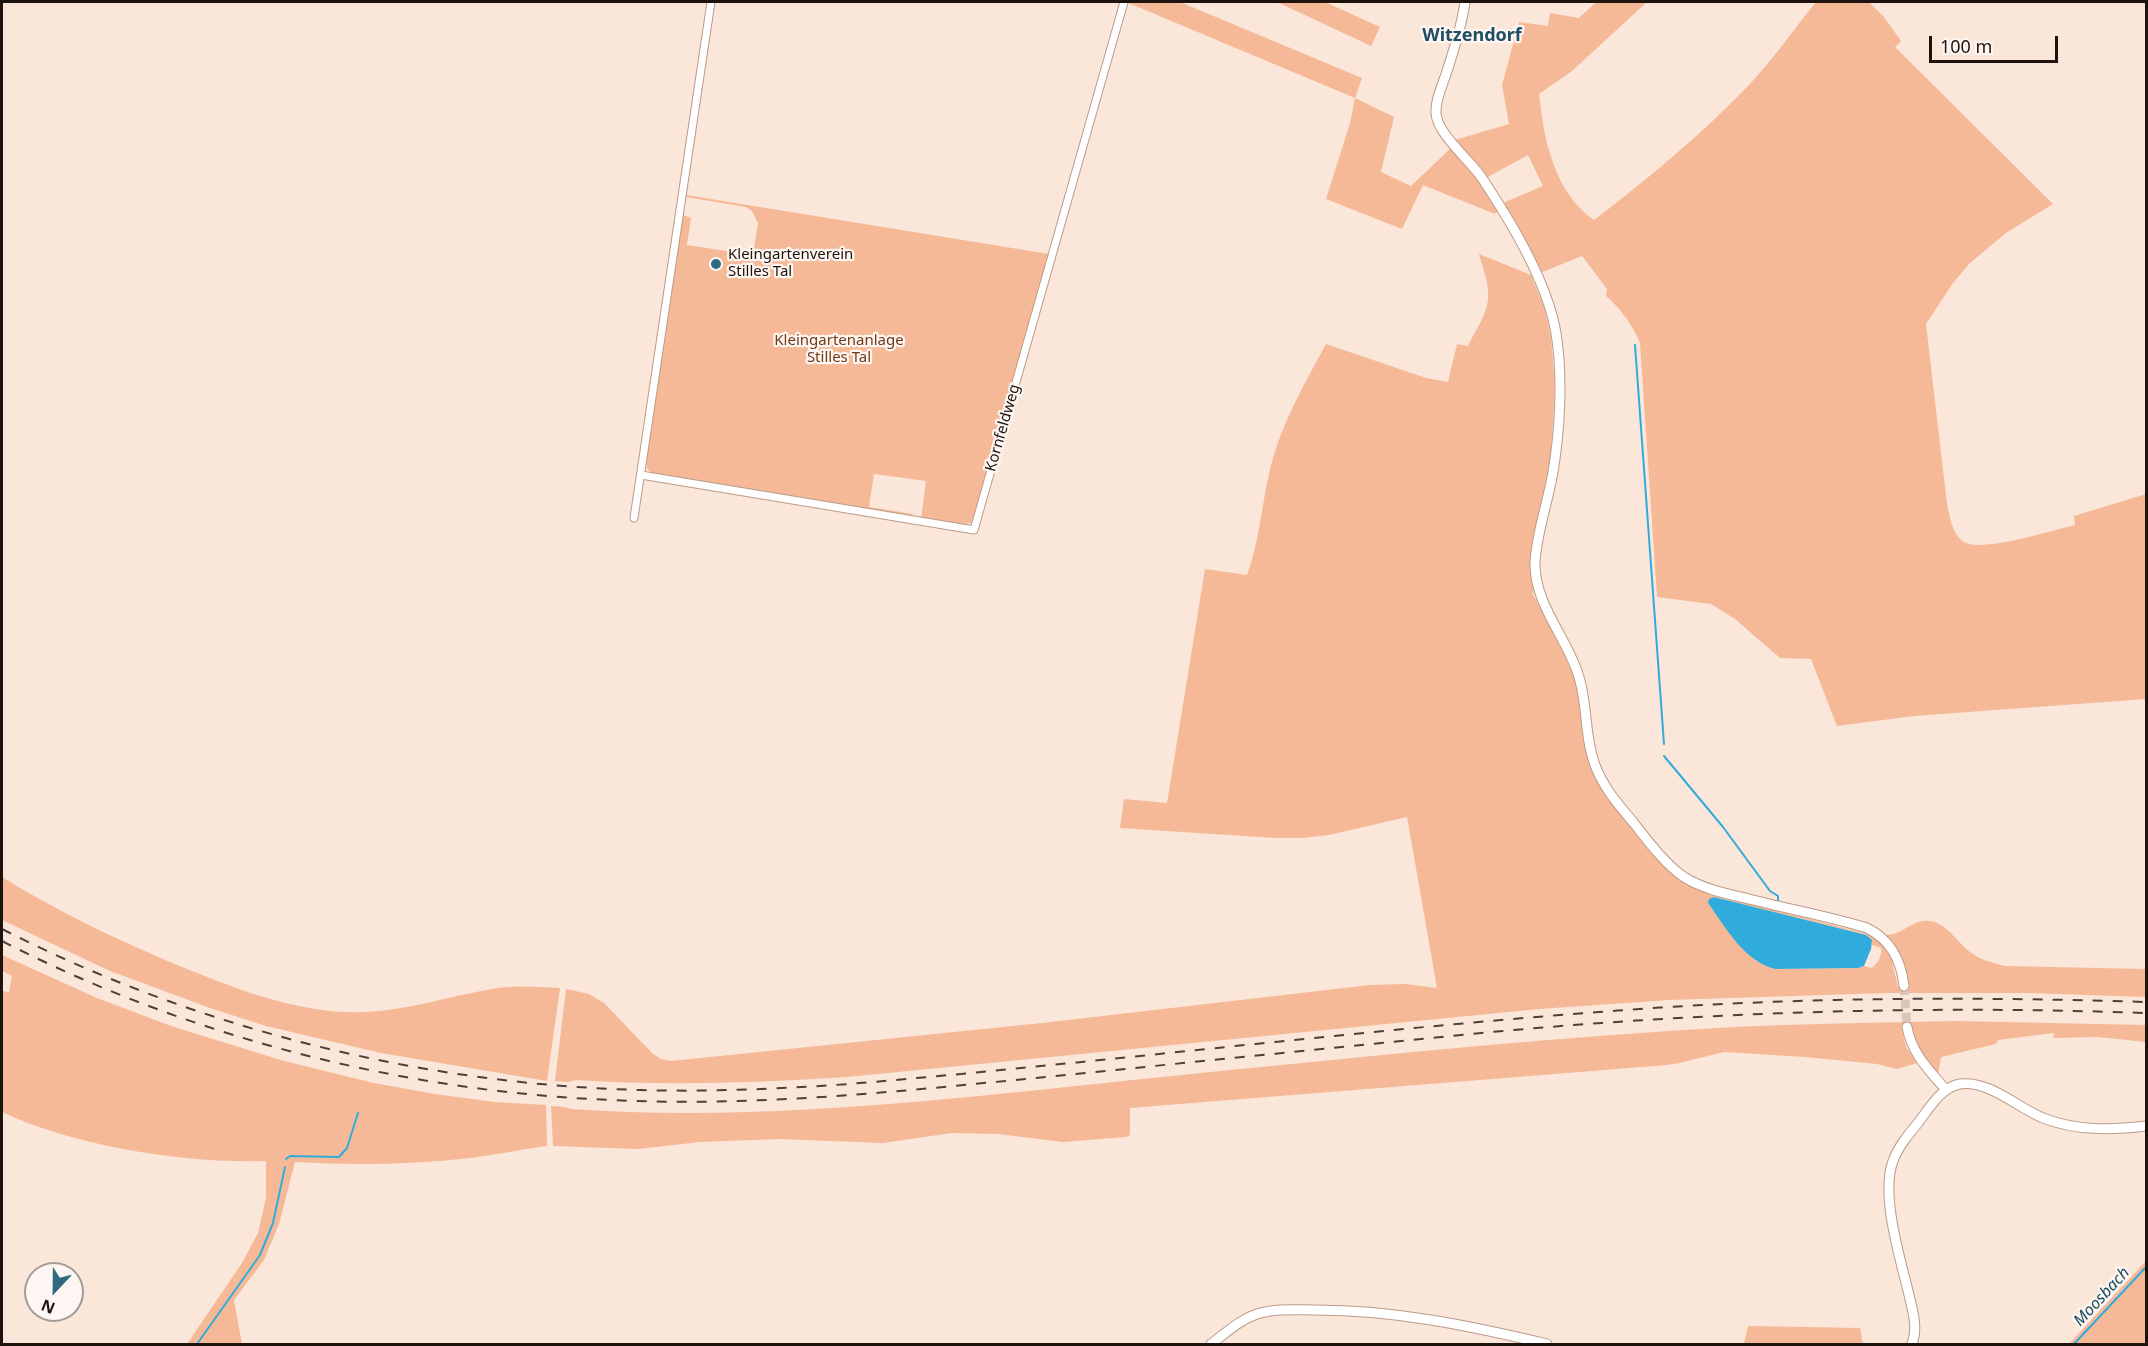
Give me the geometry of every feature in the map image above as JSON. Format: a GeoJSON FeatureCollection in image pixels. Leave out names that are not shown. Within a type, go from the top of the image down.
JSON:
{"type":"FeatureCollection","features":[{"type":"Feature","properties":{"kind":"street"},"geometry":{"type":"LineString","coordinates":[[634,518],[711,2]]}},
{"type":"Feature","properties":{"kind":"street","name":"Kornfeldweg"},"geometry":{"type":"LineString","coordinates":[[641,475],[974,530],[1124,2]]}},
{"type":"Feature","properties":{"kind":"street"},"geometry":{"type":"LineString","coordinates":[[1466,2],[1437,104],[1437,119],[1447,136],[1481,176],[1498,203],[1539,280],[1550,309],[1558,351],[1558,426],[1553,472],[1537,548],[1536,576],[1541,596],[1579,676],[1584,697],[1590,749],[1596,769],[1614,799],[1676,871],[1700,885],[1857,925],[1875,932],[1895,953],[1902,971],[1904,986]]}},
{"type":"Feature","properties":{"kind":"street"},"geometry":{"type":"LineString","coordinates":[[1908,1027],[1918,1057],[1946,1090]]}},
{"type":"Feature","properties":{"kind":"street"},"geometry":{"type":"LineString","coordinates":[[1912,1344],[1916,1332],[1914,1314],[1891,1210],[1889,1175],[1893,1160],[1902,1144],[1946,1090],[1960,1084],[1976,1085],[1997,1093],[2043,1118],[2079,1127],[2105,1129],[2146,1126]]}},
{"type":"Feature","properties":{"kind":"street"},"geometry":{"type":"LineString","coordinates":[[1211,1344],[1242,1320],[1259,1313],[1275,1310],[1323,1310],[1376,1313],[1436,1321],[1548,1344]]}},
{"type":"Feature","properties":{"kind":"green space"},"geometry":{"type":"Polygon","coordinates":[[[1126,2],[1180,2],[1362,78],[1355,98],[1126,2]]]}},
{"type":"Feature","properties":{"kind":"green space"},"geometry":{"type":"Polygon","coordinates":[[[1277,2],[1325,2],[1380,27],[1371,46],[1277,2]]]}},
{"type":"Feature","properties":{"kind":"green space"},"geometry":{"type":"Polygon","coordinates":[[[1596,2],[1647,2],[1572,71],[1539,94],[1544,129],[1553,164],[1569,195],[1594,220],[1675,155],[1732,102],[1767,64],[1816,2],[1869,2],[1884,17],[1901,41],[1895,47],[2053,204],[2006,233],[1970,263],[1953,283],[1926,324],[1947,504],[1952,525],[1960,539],[1973,545],[1985,545],[2018,540],[2075,525],[2074,516],[2146,494],[2146,699],[1914,716],[1837,726],[1811,659],[1780,658],[1735,619],[1711,604],[1657,597],[1640,343],[1637,336],[1626,317],[1606,296],[1607,289],[1582,256],[1540,273],[1504,206],[1505,202],[1543,186],[1528,155],[1486,178],[1455,140],[1509,124],[1502,85],[1519,22],[1548,26],[1550,13],[1579,18],[1596,2]]]}},
{"type":"Feature","properties":{"kind":"green space"},"geometry":{"type":"Polygon","coordinates":[[[1355,98],[1394,117],[1381,172],[1411,186],[1452,147],[1478,178],[1498,211],[1495,214],[1423,185],[1402,229],[1326,199],[1350,123],[1355,98]]]}},
{"type":"Feature","properties":{"kind":"green space","name":"Kleingartenanlage Stilles Tal"},"geometry":{"type":"Polygon","coordinates":[[[686,195],[1049,254],[971,523],[959,525],[921,519],[926,481],[874,474],[869,507],[913,514],[910,517],[656,475],[648,470],[646,461],[683,215],[691,218],[687,245],[753,255],[758,223],[752,211],[746,207],[686,197],[686,195]]]}},
{"type":"Feature","properties":{"kind":"green space"},"geometry":{"type":"Polygon","coordinates":[[[1479,254],[1531,275],[1545,310],[1551,338],[1555,384],[1551,453],[1533,594],[1566,655],[1575,677],[1586,751],[1598,782],[1632,829],[1666,869],[1686,885],[1709,893],[1874,936],[1881,941],[1894,960],[1892,962],[1898,987],[1908,986],[1906,971],[1899,952],[1885,935],[1897,933],[1917,922],[1929,921],[1941,925],[1974,955],[2005,966],[2146,969],[2146,997],[2028,993],[1887,993],[1669,1000],[1539,1009],[847,1077],[712,1083],[555,1081],[566,989],[589,994],[604,1003],[653,1054],[671,1061],[1042,1023],[1370,985],[1405,984],[1437,988],[1407,817],[1329,835],[1302,838],[1120,828],[1124,799],[1167,803],[1205,569],[1247,575],[1252,561],[1269,472],[1278,443],[1296,400],[1326,344],[1426,378],[1448,382],[1457,344],[1468,346],[1487,306],[1488,287],[1479,254]],[[1714,897],[1708,903],[1746,951],[1764,965],[1775,969],[1864,966],[1871,968],[1879,960],[1881,948],[1872,945],[1872,940],[1866,935],[1714,897]]]}},
{"type":"Feature","properties":{"kind":"green space"},"geometry":{"type":"Polygon","coordinates":[[[2,877],[66,913],[154,955],[246,991],[293,1005],[341,1012],[382,1011],[501,988],[560,988],[547,1081],[381,1053],[266,1026],[110,971],[2,920],[2,877]]]}},
{"type":"Feature","properties":{"kind":"green space"},"geometry":{"type":"Polygon","coordinates":[[[2,955],[97,998],[171,1026],[284,1061],[374,1083],[435,1094],[495,1102],[546,1105],[547,1146],[472,1158],[420,1162],[357,1164],[295,1162],[279,1224],[264,1260],[234,1300],[242,1344],[187,1344],[242,1263],[258,1233],[266,1198],[266,1161],[201,1159],[131,1150],[62,1134],[2,1112],[2,991],[9,992],[12,976],[2,971],[2,955]]]}},
{"type":"Feature","properties":{"kind":"green space"},"geometry":{"type":"Polygon","coordinates":[[[1955,1021],[2146,1025],[2146,1042],[2098,1037],[2053,1038],[2054,1033],[1998,1040],[1996,1044],[1941,1057],[1938,1074],[1918,1049],[1912,1029],[1902,1031],[1906,1047],[1917,1063],[1897,1069],[1877,1064],[1724,1052],[1667,1065],[1130,1108],[1130,1135],[1063,1142],[998,1134],[952,1133],[883,1143],[779,1139],[700,1142],[638,1149],[553,1146],[551,1106],[571,1109],[719,1113],[867,1106],[1606,1035],[1812,1024],[1955,1021]]]}},
{"type":"Feature","properties":{"kind":"green space"},"geometry":{"type":"Polygon","coordinates":[[[2146,1261],[2146,1344],[2069,1344],[2146,1261]]]}},
{"type":"Feature","properties":{"kind":"green space"},"geometry":{"type":"Polygon","coordinates":[[[1748,1326],[1860,1328],[1863,1344],[1744,1344],[1748,1326]]]}},
{"type":"Feature","properties":{"kind":"water"},"geometry":{"type":"Polygon","coordinates":[[[1714,897],[1866,935],[1872,940],[1871,949],[1864,966],[1858,968],[1775,969],[1754,959],[1729,933],[1708,903],[1709,899],[1714,897]]]}},
{"type":"Feature","properties":{"kind":"waterway"},"geometry":{"type":"LineString","coordinates":[[1635,345],[1664,744]]}},
{"type":"Feature","properties":{"kind":"waterway"},"geometry":{"type":"LineString","coordinates":[[1664,756],[1723,827],[1770,891],[1778,896],[1778,904]]}},
{"type":"Feature","properties":{"kind":"waterway"},"geometry":{"type":"LineString","coordinates":[[286,1159],[290,1156],[339,1157],[347,1148],[358,1113]]}},
{"type":"Feature","properties":{"kind":"waterway"},"geometry":{"type":"LineString","coordinates":[[197,1344],[260,1255],[273,1223],[285,1167]]}},
{"type":"Feature","properties":{"kind":"waterway","name":"Moosbach"},"geometry":{"type":"LineString","coordinates":[[2074,1344],[2146,1267]]}},
{"type":"Feature","properties":{"kind":"tunnel"},"geometry":{"type":"LineString","coordinates":[[1904,986],[1907,1027]]}},
{"type":"Feature","properties":{"kind":"railway"},"geometry":{"type":"LineString","coordinates":[[2,929],[153,996],[312,1045],[393,1063],[475,1076],[557,1085],[640,1090],[744,1090],[849,1084],[1464,1023],[1669,1007],[1788,1001],[1908,999],[2146,1002]]}},
{"type":"Feature","properties":{"kind":"railway"},"geometry":{"type":"LineString","coordinates":[[2,941],[73,975],[146,1005],[221,1031],[297,1053],[375,1071],[453,1085],[531,1095],[663,1102],[770,1100],[876,1093],[1481,1033],[1730,1015],[1896,1010],[2146,1013]]}},
{"type":"Feature","properties":{"kind":"place","name":"Kleingartenverein Stilles Tal"},"geometry":{"type":"Point","coordinates":[716,264]}},
{"type":"Feature","properties":{"kind":"district","name":"Witzendorf"},"geometry":{"type":"Point","coordinates":[1472,36]}}]}
